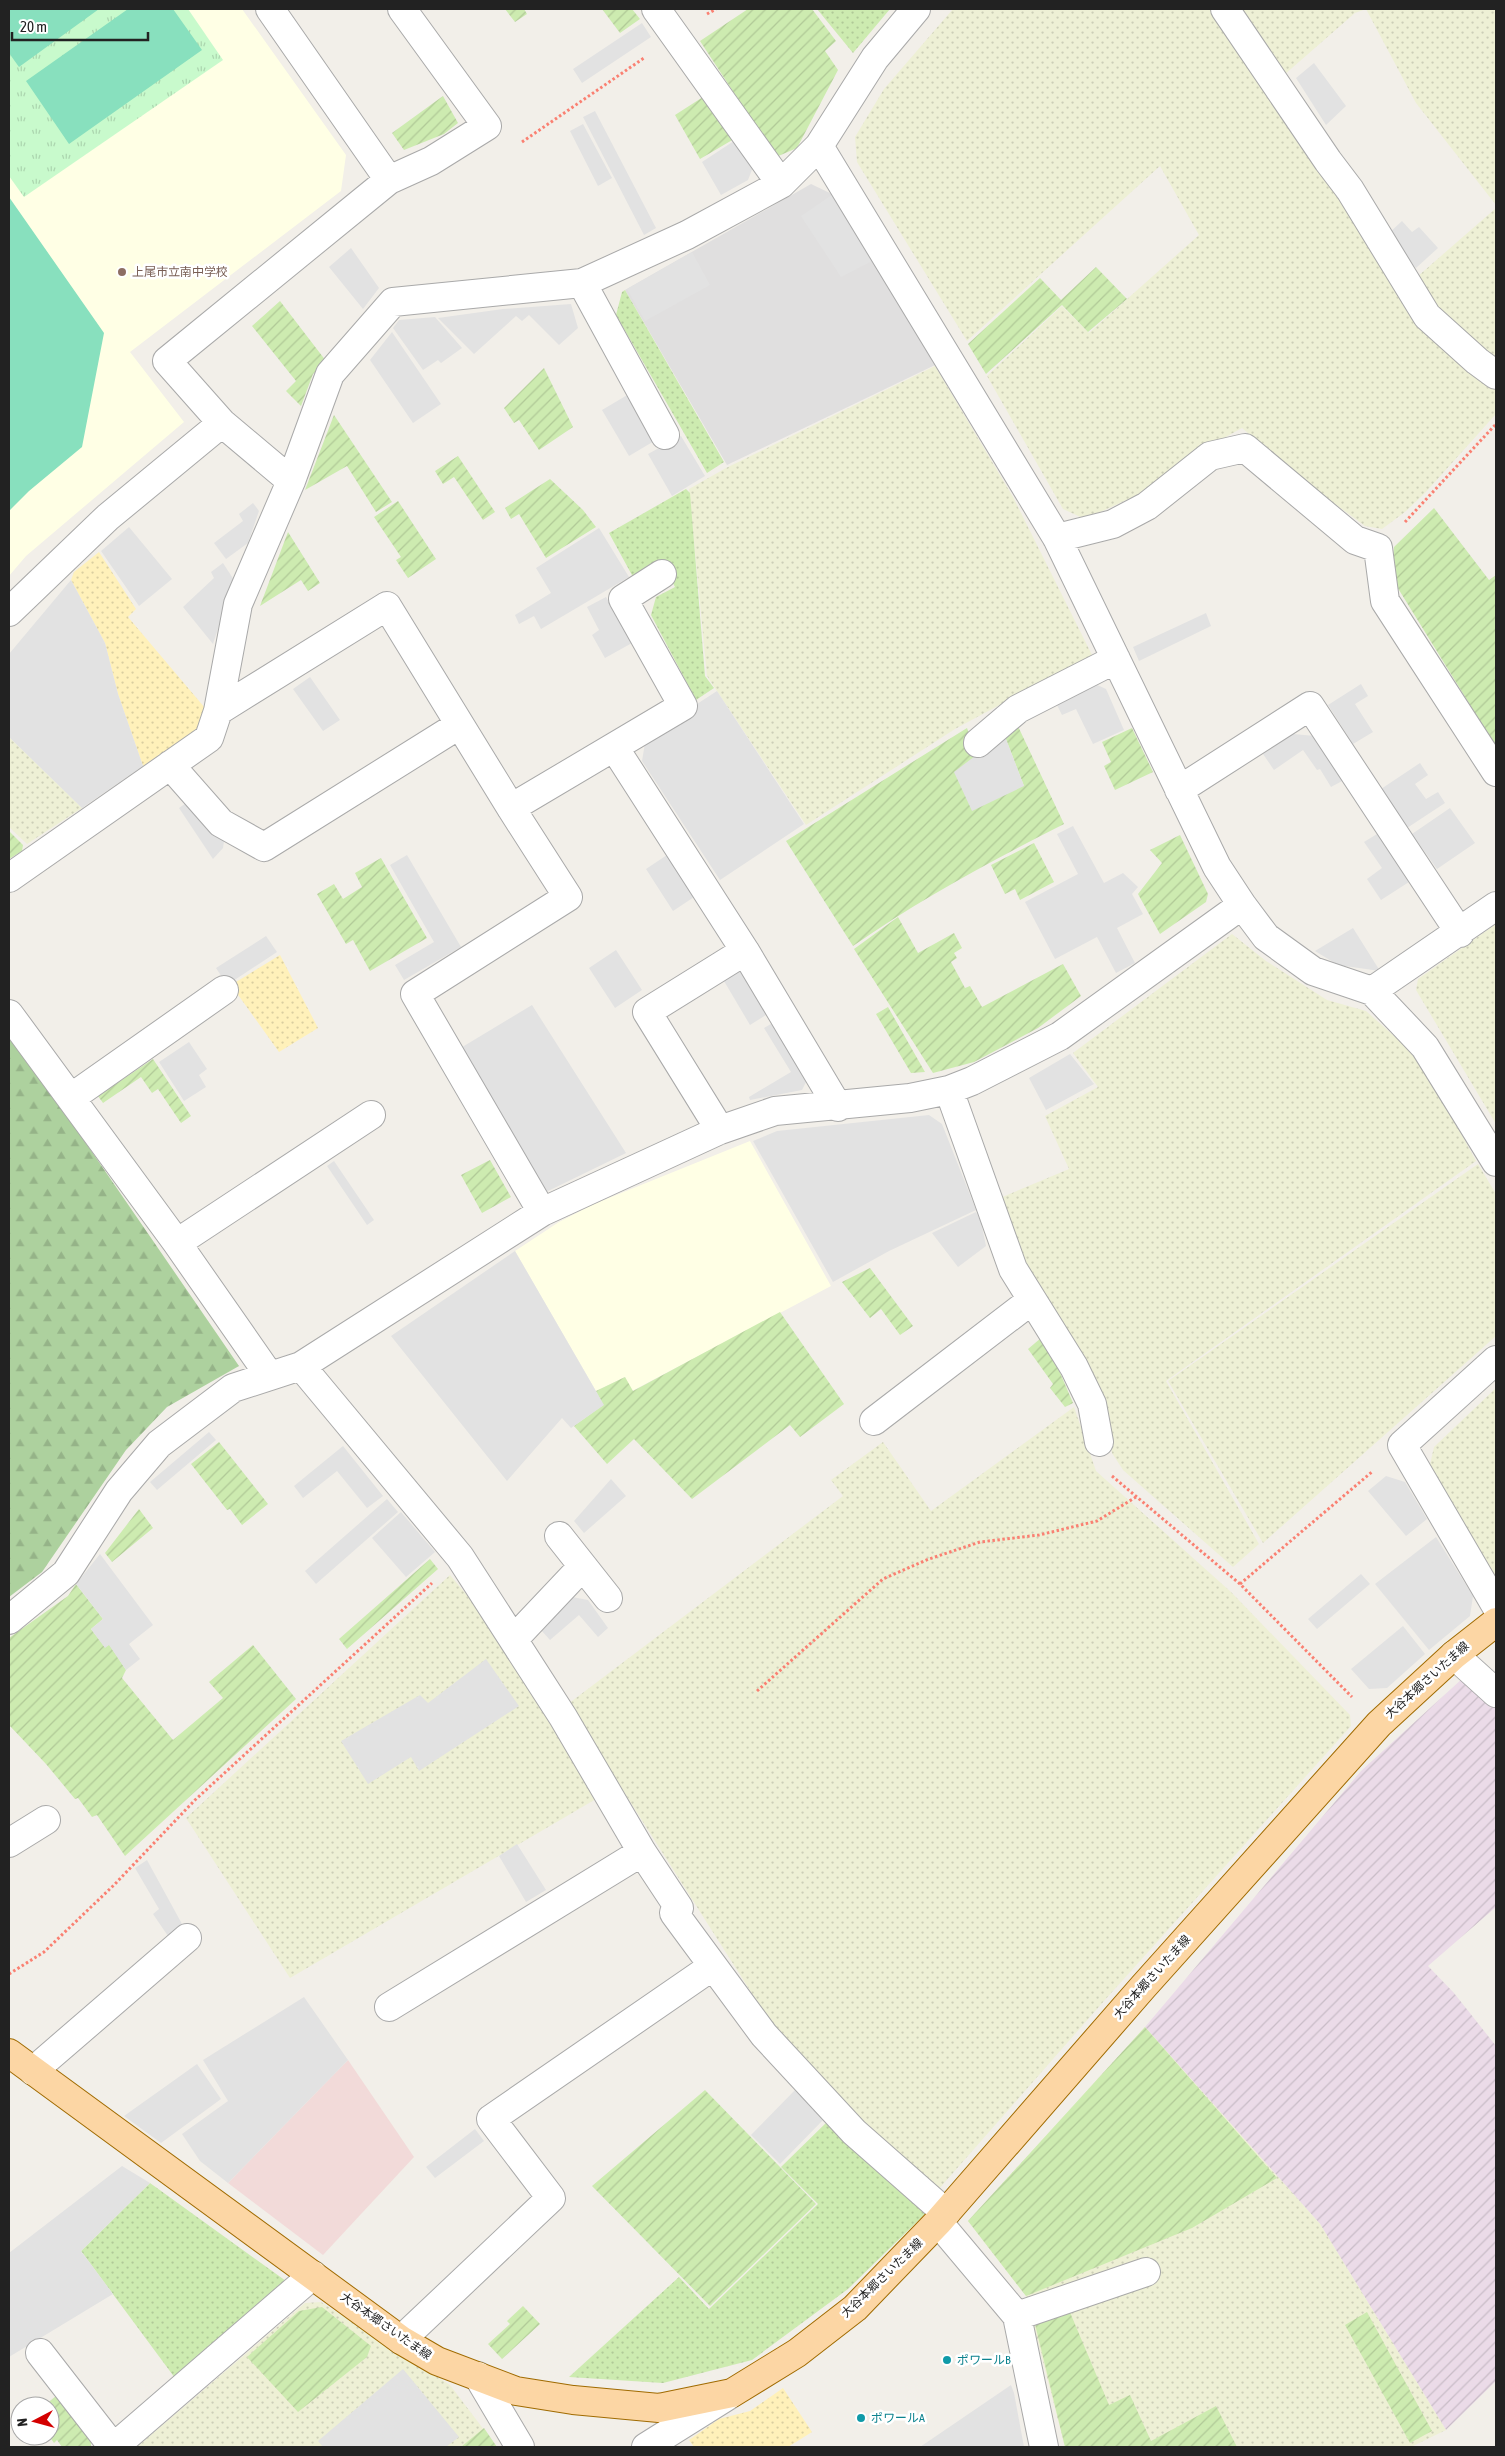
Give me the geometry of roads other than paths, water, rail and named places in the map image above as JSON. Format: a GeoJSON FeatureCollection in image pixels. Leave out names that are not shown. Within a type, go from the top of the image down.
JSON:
{"type":"FeatureCollection","features":[{"type":"Feature","properties":{"kind":"main road","name":"大谷本郷さいたま線"},"geometry":{"type":"LineString","coordinates":[[9,2053],[401,2340],[437,2362],[516,2391],[572,2400],[659,2408],[732,2393],[797,2352],[855,2308],[942,2217],[1143,1986],[1379,1724],[1454,1655],[1496,1622]]}},
{"type":"Feature","properties":{"kind":"street"},"geometry":{"type":"LineString","coordinates":[[270,9],[389,180]]}},
{"type":"Feature","properties":{"kind":"street"},"geometry":{"type":"LineString","coordinates":[[291,481],[222,423],[167,361],[389,180],[430,161],[487,126],[402,9]]}},
{"type":"Feature","properties":{"kind":"street"},"geometry":{"type":"LineString","coordinates":[[656,9],[781,184]]}},
{"type":"Feature","properties":{"kind":"street"},"geometry":{"type":"LineString","coordinates":[[9,878],[209,738],[218,711],[238,604],[291,481],[330,374],[393,302],[582,283],[687,235],[781,184],[819,146],[875,58],[916,9]]}},
{"type":"Feature","properties":{"kind":"street"},"geometry":{"type":"LineString","coordinates":[[1225,9],[1350,190],[1427,316],[1477,361],[1496,375]]}},
{"type":"Feature","properties":{"kind":"street"},"geometry":{"type":"LineString","coordinates":[[819,146],[929,323],[1057,538],[1217,867],[1242,905],[1266,937],[1313,970],[1372,991],[1426,1047],[1496,1162]]}},
{"type":"Feature","properties":{"kind":"street"},"geometry":{"type":"LineString","coordinates":[[582,283],[665,435]]}},
{"type":"Feature","properties":{"kind":"street"},"geometry":{"type":"LineString","coordinates":[[9,612],[108,517],[222,423]]}},
{"type":"Feature","properties":{"kind":"street"},"geometry":{"type":"LineString","coordinates":[[1057,538],[1113,524],[1147,506],[1210,456],[1245,448],[1355,540],[1378,548],[1385,601],[1496,772]]}},
{"type":"Feature","properties":{"kind":"street"},"geometry":{"type":"LineString","coordinates":[[511,808],[682,706],[623,599],[662,574]]}},
{"type":"Feature","properties":{"kind":"street"},"geometry":{"type":"LineString","coordinates":[[218,711],[387,606],[511,808],[568,896],[415,994],[542,1212]]}},
{"type":"Feature","properties":{"kind":"street"},"geometry":{"type":"LineString","coordinates":[[978,743],[1018,710],[1116,659]]}},
{"type":"Feature","properties":{"kind":"street"},"geometry":{"type":"LineString","coordinates":[[1179,790],[1310,706],[1460,933]]}},
{"type":"Feature","properties":{"kind":"street"},"geometry":{"type":"LineString","coordinates":[[170,765],[221,823],[264,847],[460,725]]}},
{"type":"Feature","properties":{"kind":"street"},"geometry":{"type":"LineString","coordinates":[[614,747],[746,951],[838,1107]]}},
{"type":"Feature","properties":{"kind":"street"},"geometry":{"type":"LineString","coordinates":[[9,1620],[66,1573],[119,1491],[159,1444],[233,1388],[301,1366],[542,1212],[720,1130],[775,1111],[838,1107],[910,1098],[949,1090],[972,1082],[1060,1036],[1242,905]]}},
{"type":"Feature","properties":{"kind":"street"},"geometry":{"type":"LineString","coordinates":[[1372,991],[1460,933],[1496,906]]}},
{"type":"Feature","properties":{"kind":"street"},"geometry":{"type":"LineString","coordinates":[[720,1130],[647,1012],[746,951]]}},
{"type":"Feature","properties":{"kind":"street"},"geometry":{"type":"LineString","coordinates":[[72,1097],[224,990]]}},
{"type":"Feature","properties":{"kind":"street"},"geometry":{"type":"LineString","coordinates":[[9,1014],[72,1097],[269,1375]]}},
{"type":"Feature","properties":{"kind":"street"},"geometry":{"type":"LineString","coordinates":[[949,1090],[1013,1269],[1074,1367],[1092,1404],[1099,1442]]}},
{"type":"Feature","properties":{"kind":"street"},"geometry":{"type":"LineString","coordinates":[[177,1243],[371,1115]]}},
{"type":"Feature","properties":{"kind":"street"},"geometry":{"type":"LineString","coordinates":[[874,1421],[1032,1300]]}},
{"type":"Feature","properties":{"kind":"street"},"geometry":{"type":"LineString","coordinates":[[1496,1360],[1402,1445],[1496,1606]]}},
{"type":"Feature","properties":{"kind":"street"},"geometry":{"type":"LineString","coordinates":[[301,1366],[460,1557],[563,1717],[642,1852],[679,1908],[674,1913],[764,2035],[854,2132],[942,2217],[1017,2316],[1044,2447]]}},
{"type":"Feature","properties":{"kind":"street"},"geometry":{"type":"LineString","coordinates":[[559,1536],[608,1598]]}},
{"type":"Feature","properties":{"kind":"street"},"geometry":{"type":"LineString","coordinates":[[514,1639],[582,1567]]}},
{"type":"Feature","properties":{"kind":"street"},"geometry":{"type":"LineString","coordinates":[[1454,1655],[1496,1693]]}},
{"type":"Feature","properties":{"kind":"street"},"geometry":{"type":"LineString","coordinates":[[9,1843],[46,1820]]}},
{"type":"Feature","properties":{"kind":"street"},"geometry":{"type":"LineString","coordinates":[[389,2007],[642,1852]]}},
{"type":"Feature","properties":{"kind":"street"},"geometry":{"type":"LineString","coordinates":[[33,2070],[187,1938]]}},
{"type":"Feature","properties":{"kind":"street"},"geometry":{"type":"LineString","coordinates":[[401,2340],[551,2198],[491,2119],[713,1966]]}},
{"type":"Feature","properties":{"kind":"street"},"geometry":{"type":"LineString","coordinates":[[1017,2316],[1146,2272]]}},
{"type":"Feature","properties":{"kind":"street"},"geometry":{"type":"LineString","coordinates":[[40,2353],[114,2447],[313,2275]]}},
{"type":"Feature","properties":{"kind":"street"},"geometry":{"type":"LineString","coordinates":[[478,2376],[520,2447]]}},
{"type":"Feature","properties":{"kind":"street"},"geometry":{"type":"LineString","coordinates":[[661,2443],[732,2393]]}},
{"type":"Feature","properties":{"kind":"place","name":"上尾市立南中学校"},"geometry":{"type":"Point","coordinates":[122,272]}},
{"type":"Feature","properties":{"kind":"place","name":"ポワールB"},"geometry":{"type":"Point","coordinates":[947,2360]}},
{"type":"Feature","properties":{"kind":"place","name":"ポワールA"},"geometry":{"type":"Point","coordinates":[861,2418]}}]}
